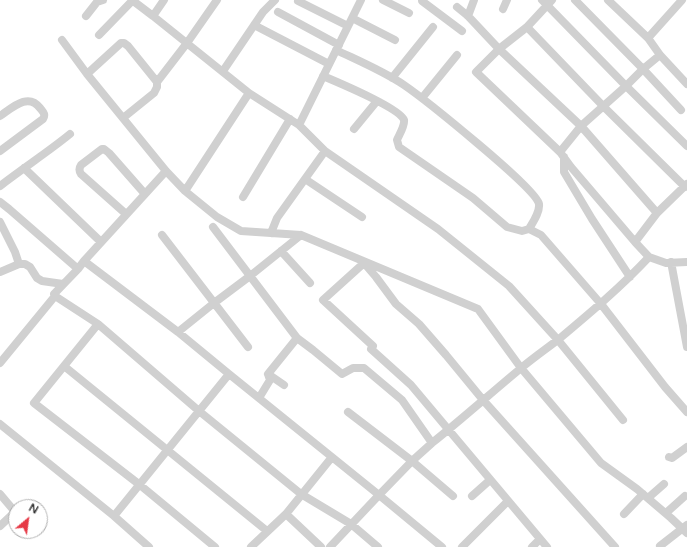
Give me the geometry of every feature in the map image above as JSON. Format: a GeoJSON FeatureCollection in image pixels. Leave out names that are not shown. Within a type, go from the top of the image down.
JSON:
{"type":"FeatureCollection","features":[{"type":"Feature","properties":{"kind":"street"},"geometry":{"type":"LineString","coordinates":[[86,16],[97,2],[103,0]]}},
{"type":"Feature","properties":{"kind":"street"},"geometry":{"type":"LineString","coordinates":[[99,35],[132,0],[250,93],[299,125],[324,151],[438,229],[509,286],[558,340],[623,420]]}},
{"type":"Feature","properties":{"kind":"street"},"geometry":{"type":"LineString","coordinates":[[153,16],[164,0]]}},
{"type":"Feature","properties":{"kind":"street"},"geometry":{"type":"LineString","coordinates":[[123,118],[154,93],[158,82],[217,0]]}},
{"type":"Feature","properties":{"kind":"street"},"geometry":{"type":"LineString","coordinates":[[223,71],[263,12],[275,0]]}},
{"type":"Feature","properties":{"kind":"street"},"geometry":{"type":"LineString","coordinates":[[299,125],[361,0]]}},
{"type":"Feature","properties":{"kind":"street"},"geometry":{"type":"LineString","coordinates":[[383,0],[409,13]]}},
{"type":"Feature","properties":{"kind":"street"},"geometry":{"type":"LineString","coordinates":[[422,0],[462,30]]}},
{"type":"Feature","properties":{"kind":"street"},"geometry":{"type":"LineString","coordinates":[[468,16],[474,0]]}},
{"type":"Feature","properties":{"kind":"street"},"geometry":{"type":"LineString","coordinates":[[503,9],[507,0]]}},
{"type":"Feature","properties":{"kind":"street"},"geometry":{"type":"LineString","coordinates":[[575,0],[681,110]]}},
{"type":"Feature","properties":{"kind":"street"},"geometry":{"type":"LineString","coordinates":[[608,0],[648,38],[660,55],[687,84]]}},
{"type":"Feature","properties":{"kind":"street"},"geometry":{"type":"LineString","coordinates":[[648,38],[682,0]]}},
{"type":"Feature","properties":{"kind":"street"},"geometry":{"type":"LineString","coordinates":[[298,1],[348,26]]}},
{"type":"Feature","properties":{"kind":"street"},"geometry":{"type":"LineString","coordinates":[[687,146],[626,86],[548,2],[527,27],[499,49],[476,72],[562,154],[571,167],[649,257],[666,263],[687,262]]}},
{"type":"Feature","properties":{"kind":"street"},"geometry":{"type":"LineString","coordinates":[[457,7],[468,16],[499,49],[581,126],[657,213]]}},
{"type":"Feature","properties":{"kind":"street"},"geometry":{"type":"LineString","coordinates":[[278,12],[404,85],[485,149],[537,199],[539,209],[530,229]]}},
{"type":"Feature","properties":{"kind":"street"},"geometry":{"type":"LineString","coordinates":[[352,18],[396,40]]}},
{"type":"Feature","properties":{"kind":"street"},"geometry":{"type":"LineString","coordinates":[[254,25],[329,64]]}},
{"type":"Feature","properties":{"kind":"street"},"geometry":{"type":"LineString","coordinates":[[392,78],[433,27]]}},
{"type":"Feature","properties":{"kind":"street"},"geometry":{"type":"LineString","coordinates":[[527,27],[604,106],[686,186],[657,213],[635,242]]}},
{"type":"Feature","properties":{"kind":"street"},"geometry":{"type":"LineString","coordinates":[[62,40],[87,74],[166,171],[185,191],[217,217],[241,231],[301,235],[478,309],[521,368],[601,463],[646,496],[686,529],[660,546]]}},
{"type":"Feature","properties":{"kind":"street"},"geometry":{"type":"LineString","coordinates":[[87,74],[121,43],[124,43],[158,82]]}},
{"type":"Feature","properties":{"kind":"street"},"geometry":{"type":"LineString","coordinates":[[422,98],[457,55]]}},
{"type":"Feature","properties":{"kind":"street"},"geometry":{"type":"LineString","coordinates":[[630,277],[592,219],[564,172],[562,154],[581,126],[660,55]]}},
{"type":"Feature","properties":{"kind":"street"},"geometry":{"type":"LineString","coordinates":[[323,76],[377,101],[398,113],[404,121],[404,125],[397,140],[399,147],[472,198],[507,227],[522,231],[530,229],[542,235],[601,304],[665,387],[687,412]]}},
{"type":"Feature","properties":{"kind":"street"},"geometry":{"type":"LineString","coordinates":[[185,191],[250,93]]}},
{"type":"Feature","properties":{"kind":"street"},"geometry":{"type":"LineString","coordinates":[[0,116],[22,102],[28,100],[37,104],[45,116],[0,151]]}},
{"type":"Feature","properties":{"kind":"street"},"geometry":{"type":"LineString","coordinates":[[354,129],[377,101]]}},
{"type":"Feature","properties":{"kind":"street"},"geometry":{"type":"LineString","coordinates":[[243,197],[290,119]]}},
{"type":"Feature","properties":{"kind":"street"},"geometry":{"type":"LineString","coordinates":[[0,186],[70,134]]}},
{"type":"Feature","properties":{"kind":"street"},"geometry":{"type":"LineString","coordinates":[[126,214],[81,174],[79,168],[81,165],[104,149],[145,194]]}},
{"type":"Feature","properties":{"kind":"street"},"geometry":{"type":"LineString","coordinates":[[271,233],[278,218],[324,151]]}},
{"type":"Feature","properties":{"kind":"street"},"geometry":{"type":"LineString","coordinates":[[24,168],[101,242]]}},
{"type":"Feature","properties":{"kind":"street"},"geometry":{"type":"LineString","coordinates":[[0,363],[55,296],[54,294],[166,171]]}},
{"type":"Feature","properties":{"kind":"street"},"geometry":{"type":"LineString","coordinates":[[305,179],[362,217]]}},
{"type":"Feature","properties":{"kind":"street"},"geometry":{"type":"LineString","coordinates":[[0,202],[78,269]]}},
{"type":"Feature","properties":{"kind":"street"},"geometry":{"type":"LineString","coordinates":[[0,222],[15,252],[19,264]]}},
{"type":"Feature","properties":{"kind":"street"},"geometry":{"type":"LineString","coordinates":[[213,227],[297,338],[342,374],[353,368],[364,368],[402,400],[432,443]]}},
{"type":"Feature","properties":{"kind":"street"},"geometry":{"type":"LineString","coordinates":[[162,235],[248,347]]}},
{"type":"Feature","properties":{"kind":"street"},"geometry":{"type":"LineString","coordinates":[[178,332],[301,235]]}},
{"type":"Feature","properties":{"kind":"street"},"geometry":{"type":"LineString","coordinates":[[281,251],[310,283]]}},
{"type":"Feature","properties":{"kind":"street"},"geometry":{"type":"LineString","coordinates":[[330,547],[412,461],[521,368],[558,340],[601,304],[649,257]]}},
{"type":"Feature","properties":{"kind":"street"},"geometry":{"type":"LineString","coordinates":[[84,261],[178,332],[442,547]]}},
{"type":"Feature","properties":{"kind":"street"},"geometry":{"type":"LineString","coordinates":[[363,262],[396,304],[419,324],[484,400],[615,547]]}},
{"type":"Feature","properties":{"kind":"street"},"geometry":{"type":"LineString","coordinates":[[363,262],[323,300],[373,346],[371,350],[411,385],[546,547]]}},
{"type":"Feature","properties":{"kind":"street"},"geometry":{"type":"LineString","coordinates":[[671,262],[687,347]]}},
{"type":"Feature","properties":{"kind":"street"},"geometry":{"type":"LineString","coordinates":[[0,272],[19,264],[25,264],[30,267],[37,278],[42,281],[63,284]]}},
{"type":"Feature","properties":{"kind":"street"},"geometry":{"type":"LineString","coordinates":[[55,296],[98,324],[198,411],[301,494],[351,524],[378,547]]}},
{"type":"Feature","properties":{"kind":"street"},"geometry":{"type":"LineString","coordinates":[[98,324],[34,402],[140,485],[215,547]]}},
{"type":"Feature","properties":{"kind":"street"},"geometry":{"type":"LineString","coordinates":[[268,374],[297,338]]}},
{"type":"Feature","properties":{"kind":"street"},"geometry":{"type":"LineString","coordinates":[[64,366],[267,531]]}},
{"type":"Feature","properties":{"kind":"street"},"geometry":{"type":"LineString","coordinates":[[114,516],[228,374]]}},
{"type":"Feature","properties":{"kind":"street"},"geometry":{"type":"LineString","coordinates":[[268,374],[284,386]]}},
{"type":"Feature","properties":{"kind":"street"},"geometry":{"type":"LineString","coordinates":[[259,398],[270,380],[268,374]]}},
{"type":"Feature","properties":{"kind":"street"},"geometry":{"type":"LineString","coordinates":[[348,412],[412,461],[453,496]]}},
{"type":"Feature","properties":{"kind":"street"},"geometry":{"type":"LineString","coordinates":[[0,424],[114,516],[149,547]]}},
{"type":"Feature","properties":{"kind":"street"},"geometry":{"type":"LineString","coordinates":[[669,457],[672,458],[687,447]]}},
{"type":"Feature","properties":{"kind":"street"},"geometry":{"type":"LineString","coordinates":[[251,547],[286,514],[332,457]]}},
{"type":"Feature","properties":{"kind":"street"},"geometry":{"type":"LineString","coordinates":[[472,496],[490,480]]}},
{"type":"Feature","properties":{"kind":"street"},"geometry":{"type":"LineString","coordinates":[[624,514],[664,484]]}},
{"type":"Feature","properties":{"kind":"street"},"geometry":{"type":"LineString","coordinates":[[0,494],[8,504]]}},
{"type":"Feature","properties":{"kind":"street"},"geometry":{"type":"LineString","coordinates":[[666,513],[685,496]]}},
{"type":"Feature","properties":{"kind":"street"},"geometry":{"type":"LineString","coordinates":[[462,547],[508,502]]}},
{"type":"Feature","properties":{"kind":"street"},"geometry":{"type":"LineString","coordinates":[[286,514],[321,547]]}},
{"type":"Feature","properties":{"kind":"street"},"geometry":{"type":"LineString","coordinates":[[0,526],[8,520]]}},
{"type":"Feature","properties":{"kind":"street"},"geometry":{"type":"LineString","coordinates":[[532,547],[540,539]]}}]}
